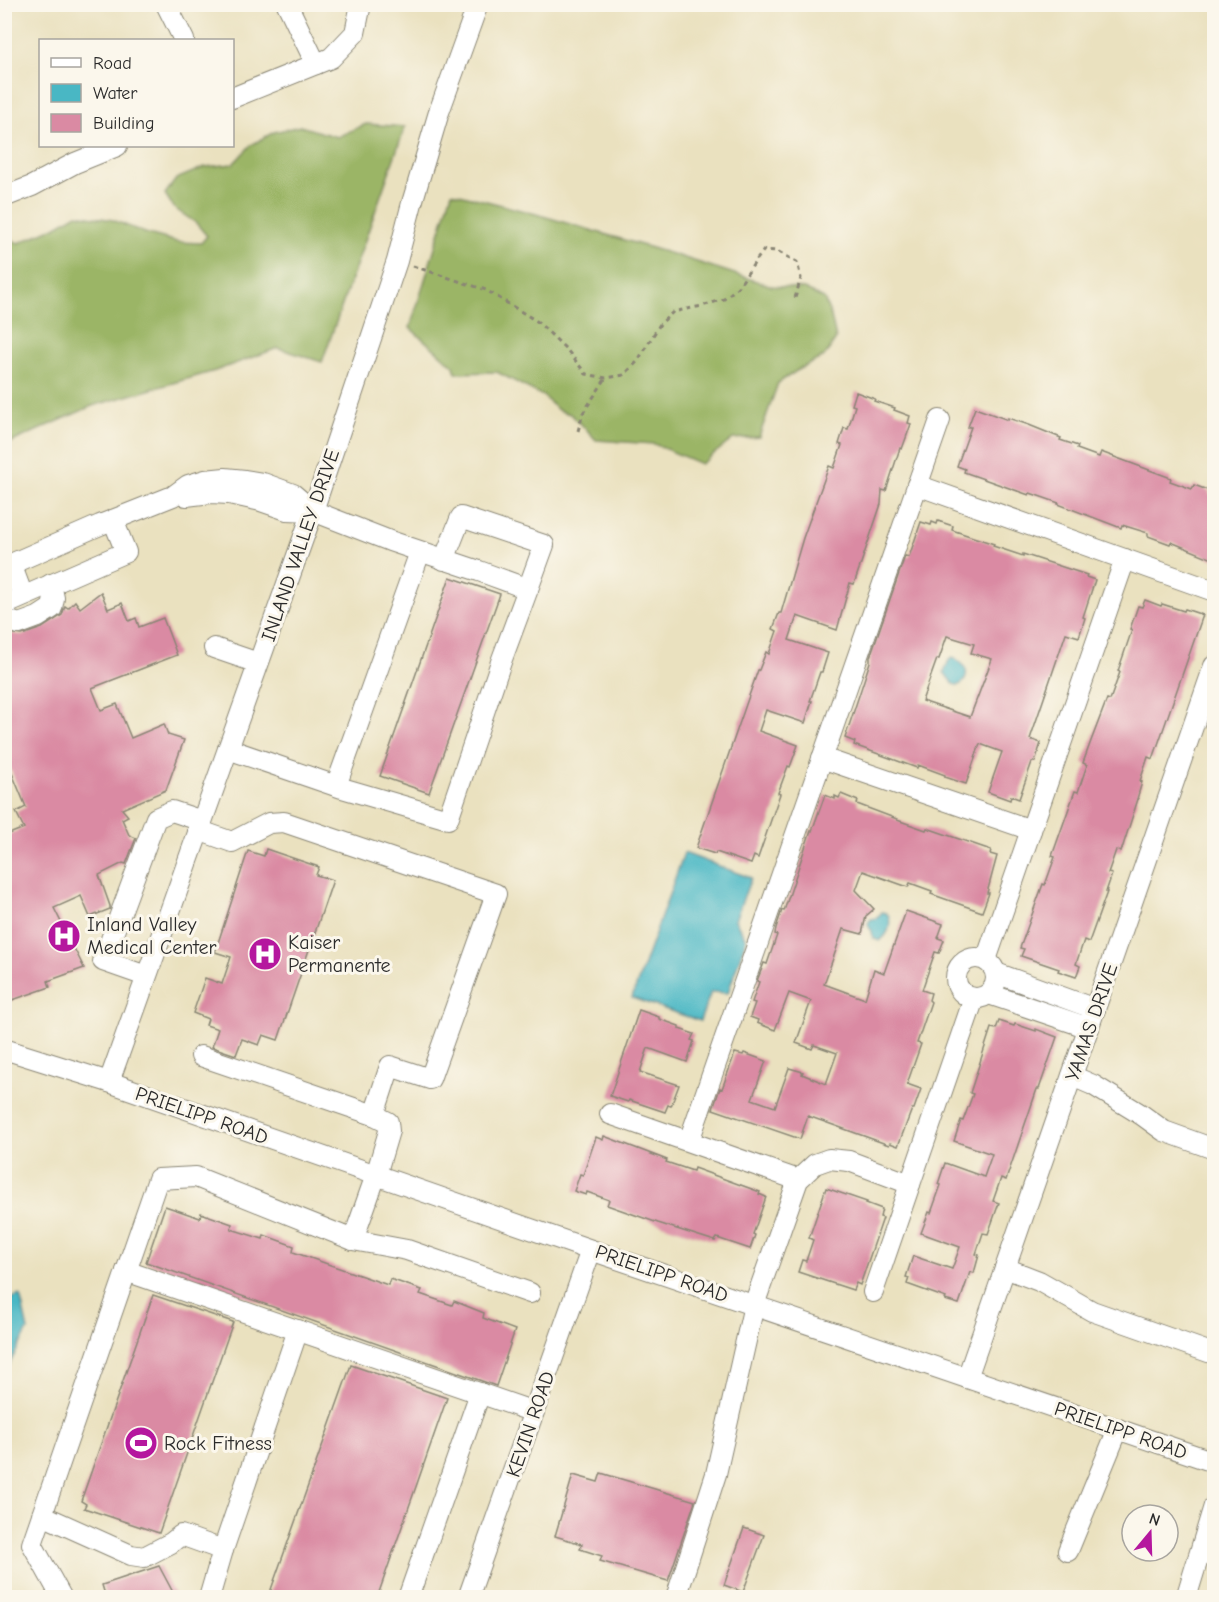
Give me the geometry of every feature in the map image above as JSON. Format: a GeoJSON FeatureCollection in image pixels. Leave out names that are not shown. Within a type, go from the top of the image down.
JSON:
{"type":"FeatureCollection","features":[{"type":"Feature","properties":{"kind":"street"},"geometry":{"type":"LineString","coordinates":[[166,4],[184,39]]}},
{"type":"Feature","properties":{"kind":"street"},"geometry":{"type":"LineString","coordinates":[[287,4],[316,64]]}},
{"type":"Feature","properties":{"kind":"street"},"geometry":{"type":"LineString","coordinates":[[234,97],[331,58],[355,33],[361,4]]}},
{"type":"Feature","properties":{"kind":"street","name":"INLAND VALLEY DRIVE"},"geometry":{"type":"LineString","coordinates":[[109,1083],[313,511],[397,261],[439,112],[478,4]]}},
{"type":"Feature","properties":{"kind":"street"},"geometry":{"type":"LineString","coordinates":[[5,195],[32,186],[112,147]]}},
{"type":"Feature","properties":{"kind":"street"},"geometry":{"type":"LineString","coordinates":[[688,1142],[940,420]]}},
{"type":"Feature","properties":{"kind":"street"},"geometry":{"type":"LineString","coordinates":[[917,485],[1215,591]]}},
{"type":"Feature","properties":{"kind":"street"},"geometry":{"type":"LineString","coordinates":[[23,596],[8,566],[173,496],[211,493],[230,494],[287,510],[313,511],[420,552],[528,589]]}},
{"type":"Feature","properties":{"kind":"street"},"geometry":{"type":"LineString","coordinates":[[228,749],[336,786],[448,819],[502,659],[544,545],[461,517],[444,560]]}},
{"type":"Feature","properties":{"kind":"street"},"geometry":{"type":"LineString","coordinates":[[4,605],[126,552],[113,520]]}},
{"type":"Feature","properties":{"kind":"street"},"geometry":{"type":"LineString","coordinates":[[336,786],[420,552]]}},
{"type":"Feature","properties":{"kind":"street"},"geometry":{"type":"LineString","coordinates":[[873,1292],[910,1184],[981,996],[995,986],[991,966],[1031,830],[1125,560]]}},
{"type":"Feature","properties":{"kind":"street"},"geometry":{"type":"LineString","coordinates":[[4,619],[19,624],[38,617],[52,608],[54,598],[51,584]]}},
{"type":"Feature","properties":{"kind":"street"},"geometry":{"type":"LineString","coordinates":[[214,648],[258,663]]}},
{"type":"Feature","properties":{"kind":"street","name":"YAMAS DRIVE"},"geometry":{"type":"LineString","coordinates":[[967,1378],[1215,666]]}},
{"type":"Feature","properties":{"kind":"street"},"geometry":{"type":"LineString","coordinates":[[822,758],[1031,830]]}},
{"type":"Feature","properties":{"kind":"street"},"geometry":{"type":"LineString","coordinates":[[146,976],[103,961],[156,818],[172,811],[232,842],[269,823],[285,822],[496,894],[430,1079],[390,1066],[374,1115]]}},
{"type":"Feature","properties":{"kind":"street"},"geometry":{"type":"LineString","coordinates":[[1089,1028],[962,992],[956,980],[957,973],[964,962],[976,958],[1095,1009]]}},
{"type":"Feature","properties":{"kind":"street","name":"PRIELIPP ROAD"},"geometry":{"type":"LineString","coordinates":[[4,1049],[1215,1462]]}},
{"type":"Feature","properties":{"kind":"street"},"geometry":{"type":"LineString","coordinates":[[201,1056],[374,1115],[388,1122],[389,1131],[376,1175],[353,1240]]}},
{"type":"Feature","properties":{"kind":"street"},"geometry":{"type":"LineString","coordinates":[[1072,1076],[1093,1085],[1164,1131],[1215,1149]]}},
{"type":"Feature","properties":{"kind":"street"},"geometry":{"type":"LineString","coordinates":[[610,1114],[798,1180]]}},
{"type":"Feature","properties":{"kind":"street"},"geometry":{"type":"LineString","coordinates":[[676,1598],[716,1474],[754,1305],[798,1180],[815,1164],[829,1159],[840,1159],[910,1184]]}},
{"type":"Feature","properties":{"kind":"street"},"geometry":{"type":"LineString","coordinates":[[62,1598],[32,1544],[158,1179],[196,1177],[353,1240],[406,1250],[530,1293]]}},
{"type":"Feature","properties":{"kind":"street","name":"KEVIN ROAD"},"geometry":{"type":"LineString","coordinates":[[468,1598],[591,1250]]}},
{"type":"Feature","properties":{"kind":"street"},"geometry":{"type":"LineString","coordinates":[[1005,1268],[1039,1281],[1092,1311],[1215,1354]]}},
{"type":"Feature","properties":{"kind":"street"},"geometry":{"type":"LineString","coordinates":[[126,1270],[534,1412]]}},
{"type":"Feature","properties":{"kind":"street"},"geometry":{"type":"LineString","coordinates":[[209,1598],[223,1550],[298,1330]]}},
{"type":"Feature","properties":{"kind":"street"},"geometry":{"type":"LineString","coordinates":[[408,1598],[480,1393]]}},
{"type":"Feature","properties":{"kind":"street"},"geometry":{"type":"LineString","coordinates":[[1068,1551],[1118,1429]]}},
{"type":"Feature","properties":{"kind":"street"},"geometry":{"type":"LineString","coordinates":[[1186,1598],[1215,1506]]}},
{"type":"Feature","properties":{"kind":"street"},"geometry":{"type":"LineString","coordinates":[[42,1515],[131,1555],[144,1557],[171,1544],[181,1535],[223,1550]]}},
{"type":"Feature","properties":{"kind":"path"},"geometry":{"type":"LineString","coordinates":[[397,261],[486,290],[538,322],[567,350],[586,374],[606,378],[624,375],[638,362],[660,324],[673,312],[724,299],[739,286],[764,250],[777,251],[797,262],[801,278],[795,298]]}},
{"type":"Feature","properties":{"kind":"path"},"geometry":{"type":"LineString","coordinates":[[578,431],[583,413],[606,378]]}},
{"type":"Feature","properties":{"kind":"green space"},"geometry":{"type":"Polygon","coordinates":[[[366,124],[405,127],[322,362],[278,348],[215,371],[92,406],[5,445],[5,238],[19,243],[77,214],[113,220],[145,233],[177,242],[201,243],[207,236],[196,223],[174,208],[165,194],[176,179],[205,167],[233,164],[251,145],[274,132],[300,126],[337,137],[366,124]]]}},
{"type":"Feature","properties":{"kind":"green space"},"geometry":{"type":"Polygon","coordinates":[[[452,192],[536,214],[772,286],[804,289],[824,299],[831,316],[836,339],[824,357],[778,383],[759,437],[733,439],[701,464],[654,444],[596,440],[570,414],[558,410],[543,396],[497,372],[456,373],[454,366],[410,328],[452,192]]]}},
{"type":"Feature","properties":{"kind":"water"},"geometry":{"type":"Polygon","coordinates":[[[953,658],[965,667],[966,672],[964,681],[958,685],[953,684],[944,672],[949,660],[953,658]]]}},
{"type":"Feature","properties":{"kind":"water"},"geometry":{"type":"Polygon","coordinates":[[[684,853],[751,878],[735,920],[746,939],[728,993],[711,992],[700,1021],[632,998],[684,853]]]}},
{"type":"Feature","properties":{"kind":"water"},"geometry":{"type":"Polygon","coordinates":[[[882,912],[889,916],[890,923],[887,934],[879,941],[873,938],[868,923],[882,912]]]}},
{"type":"Feature","properties":{"kind":"water"},"geometry":{"type":"Polygon","coordinates":[[[20,1295],[28,1330],[5,1372],[5,1301],[20,1295]]]}},
{"type":"Feature","properties":{"kind":"building"},"geometry":{"type":"Polygon","coordinates":[[[856,392],[910,416],[908,423],[911,424],[902,449],[900,448],[886,491],[882,490],[881,504],[854,584],[850,583],[837,630],[797,616],[789,640],[828,653],[810,701],[812,701],[805,723],[766,710],[759,731],[798,745],[778,793],[780,794],[758,858],[754,856],[751,864],[696,848],[758,670],[766,652],[769,654],[777,631],[773,629],[781,613],[803,538],[829,466],[834,468],[842,445],[839,444],[844,428],[848,429],[855,406],[852,405],[856,392]]]}},
{"type":"Feature","properties":{"kind":"building"},"geometry":{"type":"Polygon","coordinates":[[[975,408],[1029,425],[1078,446],[1077,449],[1099,457],[1101,452],[1171,478],[1170,481],[1192,489],[1194,485],[1210,491],[1209,494],[1215,496],[1215,560],[1171,542],[1170,544],[1148,536],[1148,533],[1122,525],[1121,528],[1059,503],[964,472],[965,469],[957,466],[971,427],[968,427],[975,408]]]}},
{"type":"Feature","properties":{"kind":"building"},"geometry":{"type":"Polygon","coordinates":[[[938,521],[953,526],[952,530],[994,544],[993,546],[1087,575],[1086,577],[1095,580],[1079,637],[1066,633],[1030,739],[1041,743],[1019,799],[1011,796],[1010,800],[988,792],[1002,752],[980,744],[966,784],[918,765],[917,768],[854,745],[855,742],[845,738],[905,556],[909,557],[921,522],[937,524],[938,521]],[[947,636],[922,701],[970,717],[992,659],[971,653],[974,644],[947,636]]]}},
{"type":"Feature","properties":{"kind":"building"},"geometry":{"type":"Polygon","coordinates":[[[450,577],[500,594],[429,793],[380,776],[450,577]]]}},
{"type":"Feature","properties":{"kind":"building"},"geometry":{"type":"Polygon","coordinates":[[[101,592],[108,609],[122,603],[129,621],[136,618],[139,627],[163,618],[177,655],[92,688],[101,710],[117,704],[131,738],[164,724],[168,735],[184,740],[166,790],[122,809],[128,816],[122,819],[129,835],[136,838],[126,864],[123,863],[99,875],[110,909],[90,917],[81,896],[54,908],[84,968],[48,981],[50,987],[4,1003],[4,836],[24,828],[16,812],[26,807],[4,754],[4,644],[9,633],[22,635],[42,628],[62,615],[65,606],[68,608],[75,601],[80,608],[101,592]]]}},
{"type":"Feature","properties":{"kind":"building"},"geometry":{"type":"Polygon","coordinates":[[[1145,600],[1161,606],[1162,604],[1203,615],[1153,759],[1148,757],[1140,781],[1142,782],[1138,799],[1121,852],[1116,850],[1108,873],[1112,874],[1107,892],[1089,942],[1084,940],[1076,964],[1080,966],[1076,977],[1021,956],[1024,949],[1020,948],[1055,857],[1052,856],[1075,791],[1078,792],[1087,765],[1083,763],[1107,699],[1110,700],[1120,672],[1118,671],[1138,606],[1142,607],[1145,600]]]}},
{"type":"Feature","properties":{"kind":"building"},"geometry":{"type":"Polygon","coordinates":[[[841,794],[858,801],[857,804],[897,820],[991,850],[990,854],[997,856],[987,893],[989,893],[982,912],[931,894],[932,891],[910,883],[908,887],[863,871],[856,890],[874,909],[866,916],[862,934],[843,929],[824,984],[865,999],[874,969],[884,973],[906,911],[943,924],[938,938],[944,940],[939,953],[935,952],[922,990],[931,993],[929,1000],[931,1002],[917,1043],[921,1044],[907,1084],[921,1089],[898,1146],[890,1143],[889,1145],[808,1116],[800,1139],[713,1109],[735,1053],[743,1055],[744,1053],[766,1061],[752,1099],[775,1107],[789,1068],[803,1072],[802,1074],[826,1084],[837,1053],[814,1045],[812,1049],[796,1043],[811,1001],[789,993],[775,1030],[757,1023],[758,1020],[750,1017],[755,1003],[752,1002],[759,982],[757,981],[764,963],[767,964],[777,935],[775,934],[776,928],[782,910],[784,911],[825,795],[835,799],[835,796],[839,798],[841,794]]]}},
{"type":"Feature","properties":{"kind":"building","name":"Kaiser Permanente"},"geometry":{"type":"Polygon","coordinates":[[[266,849],[319,867],[316,875],[333,880],[278,1040],[263,1035],[259,1045],[242,1039],[236,1055],[212,1047],[218,1029],[206,1025],[208,1019],[193,1013],[205,978],[222,984],[231,957],[215,952],[248,851],[264,856],[266,849]]]}},
{"type":"Feature","properties":{"kind":"building"},"geometry":{"type":"Polygon","coordinates":[[[639,1010],[694,1034],[687,1062],[648,1048],[640,1072],[679,1085],[671,1106],[668,1105],[665,1112],[610,1096],[639,1010]]]}},
{"type":"Feature","properties":{"kind":"building"},"geometry":{"type":"Polygon","coordinates":[[[999,1021],[1036,1031],[1036,1029],[1057,1037],[1006,1180],[1001,1178],[993,1201],[999,1203],[988,1234],[983,1233],[976,1254],[979,1255],[974,1273],[970,1272],[959,1304],[907,1284],[909,1278],[906,1277],[913,1256],[952,1269],[960,1247],[921,1233],[941,1185],[938,1184],[945,1163],[984,1177],[992,1154],[954,1141],[973,1094],[970,1093],[991,1028],[996,1029],[999,1021]]]}},
{"type":"Feature","properties":{"kind":"building"},"geometry":{"type":"Polygon","coordinates":[[[604,1136],[667,1160],[666,1162],[693,1171],[694,1168],[760,1192],[759,1194],[766,1197],[750,1249],[717,1238],[715,1241],[658,1223],[607,1205],[609,1200],[587,1192],[586,1195],[574,1191],[580,1174],[583,1175],[596,1137],[603,1140],[604,1136]]]}},
{"type":"Feature","properties":{"kind":"building"},"geometry":{"type":"Polygon","coordinates":[[[826,1188],[882,1209],[880,1217],[883,1218],[860,1285],[856,1283],[853,1290],[798,1272],[802,1260],[806,1261],[813,1240],[809,1238],[826,1188]]]}},
{"type":"Feature","properties":{"kind":"building"},"geometry":{"type":"Polygon","coordinates":[[[165,1206],[200,1218],[201,1213],[232,1224],[231,1229],[263,1239],[264,1235],[294,1246],[293,1252],[388,1285],[390,1279],[422,1290],[420,1294],[452,1305],[454,1301],[484,1313],[483,1318],[515,1330],[496,1386],[146,1262],[165,1206]]]}},
{"type":"Feature","properties":{"kind":"building"},"geometry":{"type":"Polygon","coordinates":[[[153,1295],[233,1322],[159,1533],[84,1508],[86,1504],[81,1501],[153,1295]]]}},
{"type":"Feature","properties":{"kind":"building"},"geometry":{"type":"Polygon","coordinates":[[[351,1365],[447,1398],[377,1598],[268,1598],[351,1365]]]}},
{"type":"Feature","properties":{"kind":"building"},"geometry":{"type":"Polygon","coordinates":[[[601,1473],[695,1501],[668,1581],[600,1561],[602,1556],[580,1549],[582,1544],[555,1536],[573,1475],[598,1482],[601,1473]]]}},
{"type":"Feature","properties":{"kind":"building"},"geometry":{"type":"Polygon","coordinates":[[[744,1528],[764,1535],[743,1592],[724,1585],[744,1528]]]}},
{"type":"Feature","properties":{"kind":"building"},"geometry":{"type":"Polygon","coordinates":[[[159,1566],[176,1598],[106,1598],[102,1585],[159,1566]]]}},
{"type":"Feature","properties":{"kind":"place","name":"Inland Valley Medical Center"},"geometry":{"type":"Point","coordinates":[64,936]}},
{"type":"Feature","properties":{"kind":"place","name":"Kaiser Permanente"},"geometry":{"type":"Point","coordinates":[265,954]}},
{"type":"Feature","properties":{"kind":"place","name":"Rock Fitness"},"geometry":{"type":"Point","coordinates":[141,1443]}}]}
